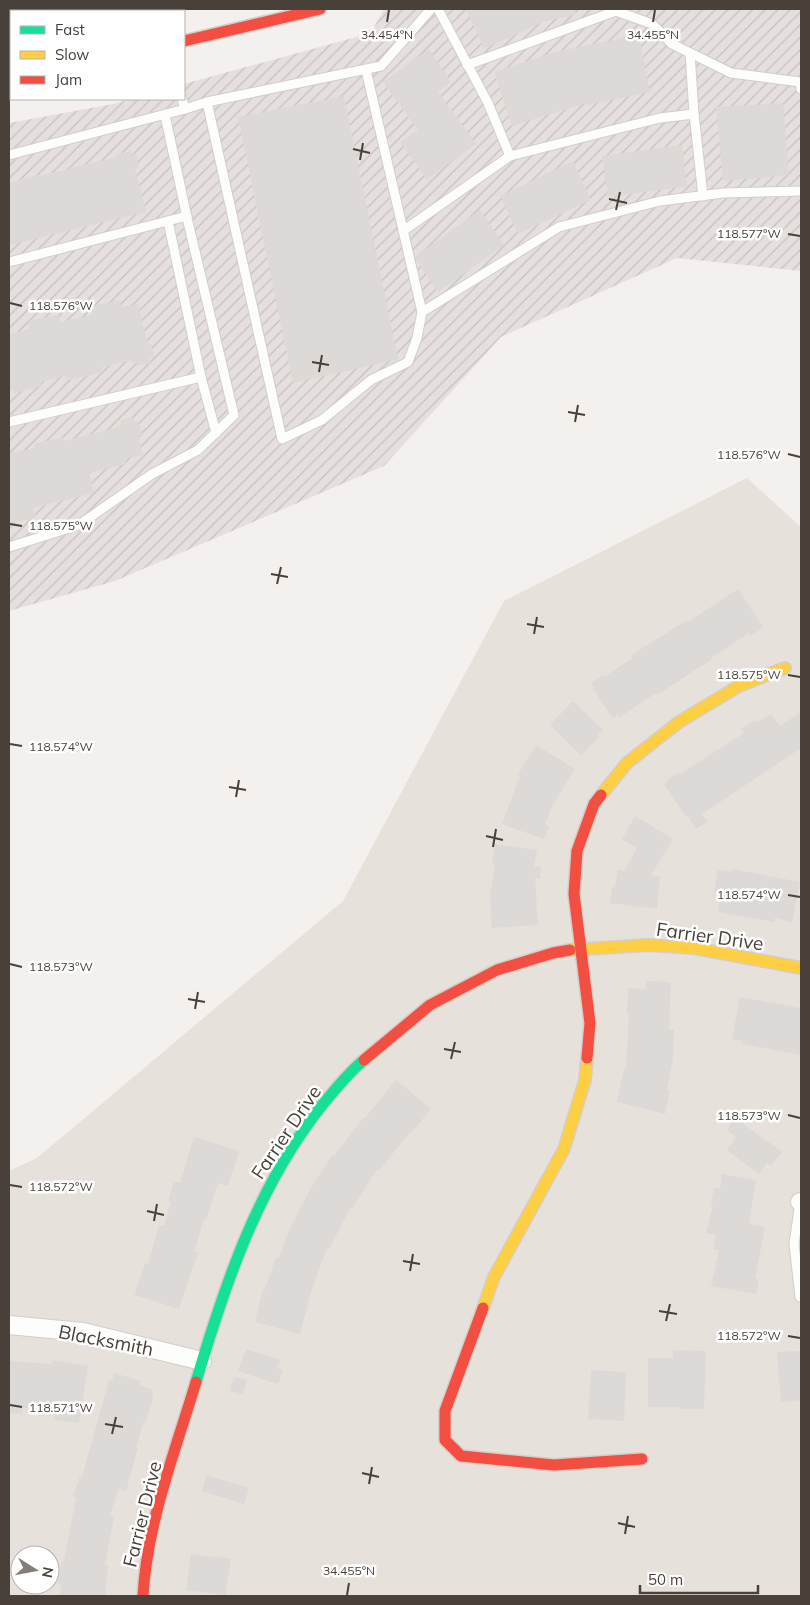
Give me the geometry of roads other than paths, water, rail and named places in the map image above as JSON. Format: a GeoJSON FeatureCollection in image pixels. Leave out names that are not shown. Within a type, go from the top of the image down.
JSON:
{"type":"FeatureCollection","features":[{"type":"Feature","properties":{"kind":"street"},"geometry":{"type":"LineString","coordinates":[[185,41],[320,9]]}},
{"type":"Feature","properties":{"kind":"street"},"geometry":{"type":"LineString","coordinates":[[642,1459],[554,1465],[461,1456],[445,1440],[445,1411],[494,1277],[564,1149],[585,1080],[590,1023],[574,894],[577,851],[594,804],[627,763],[679,722],[739,686],[785,668]]}},
{"type":"Feature","properties":{"kind":"street","name":"Farrier Drive"},"geometry":{"type":"LineString","coordinates":[[143,1596],[153,1526],[202,1361],[238,1251],[266,1191],[305,1127],[351,1070],[430,1005],[497,970],[553,953],[580,948],[648,945],[694,948],[801,968]]}},
{"type":"Feature","properties":{"kind":"street","name":"Blacksmith"},"geometry":{"type":"LineString","coordinates":[[9,1326],[83,1332],[202,1361]]}},
{"type":"Feature","properties":{"kind":"lane"},"geometry":{"type":"LineString","coordinates":[[9,155],[185,110],[207,102],[381,66],[430,9]]}},
{"type":"Feature","properties":{"kind":"lane"},"geometry":{"type":"LineString","coordinates":[[438,9],[488,103],[510,156]]}},
{"type":"Feature","properties":{"kind":"lane"},"geometry":{"type":"LineString","coordinates":[[467,65],[615,10],[652,24],[672,44],[731,73],[800,82],[801,89]]}},
{"type":"Feature","properties":{"kind":"lane"},"geometry":{"type":"LineString","coordinates":[[690,53],[694,114],[703,196]]}},
{"type":"Feature","properties":{"kind":"lane"},"geometry":{"type":"LineString","coordinates":[[207,102],[282,439],[322,420],[372,380],[408,362],[417,338],[422,312],[366,70]]}},
{"type":"Feature","properties":{"kind":"lane"},"geometry":{"type":"LineString","coordinates":[[182,100],[185,110]]}},
{"type":"Feature","properties":{"kind":"lane"},"geometry":{"type":"LineString","coordinates":[[403,231],[510,156],[660,118],[694,114]]}},
{"type":"Feature","properties":{"kind":"lane"},"geometry":{"type":"LineString","coordinates":[[9,547],[79,525],[152,474],[198,450],[234,415],[165,115]]}},
{"type":"Feature","properties":{"kind":"lane"},"geometry":{"type":"LineString","coordinates":[[422,312],[559,227],[660,201],[723,193],[801,191]]}},
{"type":"Feature","properties":{"kind":"lane"},"geometry":{"type":"LineString","coordinates":[[9,262],[168,221],[188,219]]}},
{"type":"Feature","properties":{"kind":"lane"},"geometry":{"type":"LineString","coordinates":[[168,221],[216,433]]}},
{"type":"Feature","properties":{"kind":"lane"},"geometry":{"type":"LineString","coordinates":[[9,422],[202,377]]}},
{"type":"Feature","properties":{"kind":"lane"},"geometry":{"type":"LineString","coordinates":[[800,1202],[794,1244],[800,1297]]}}]}
